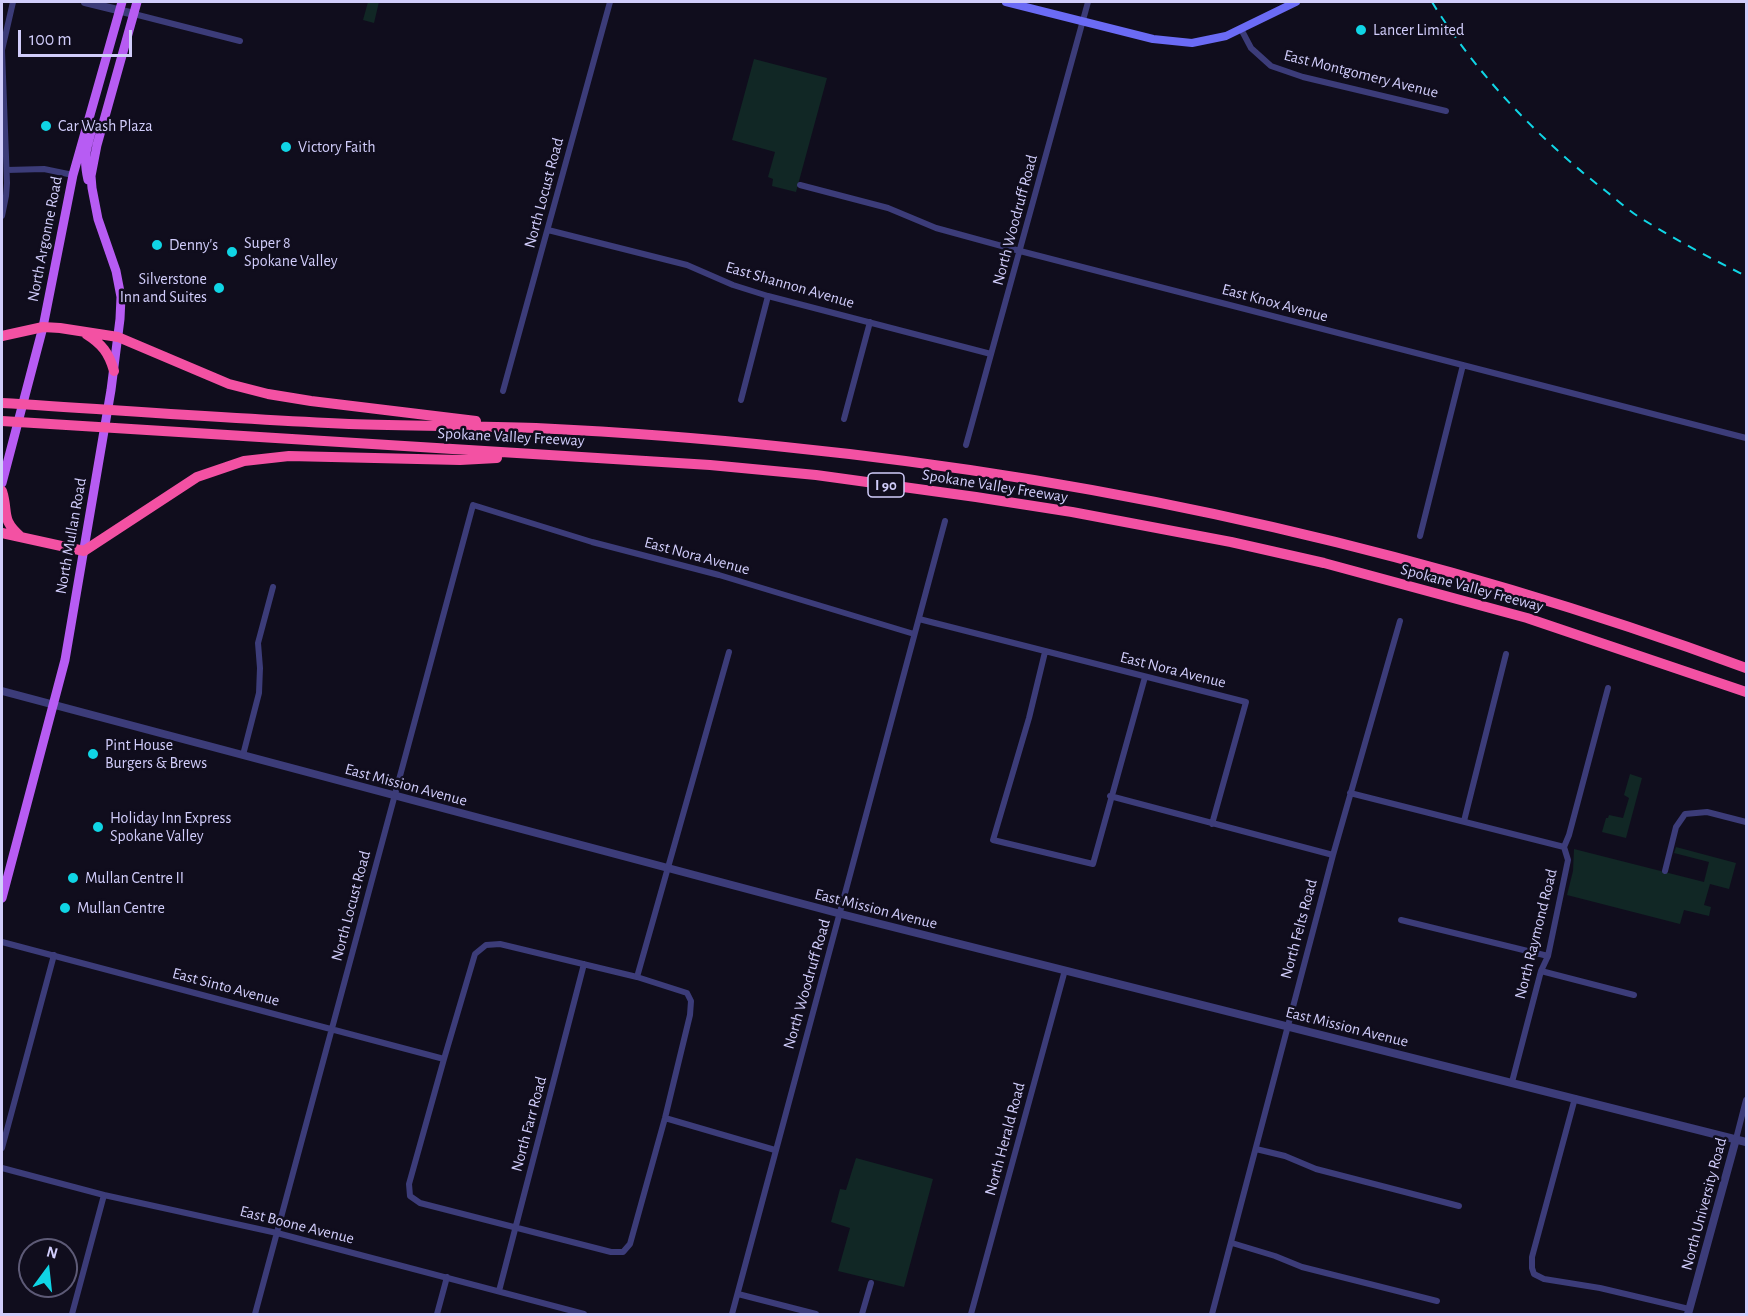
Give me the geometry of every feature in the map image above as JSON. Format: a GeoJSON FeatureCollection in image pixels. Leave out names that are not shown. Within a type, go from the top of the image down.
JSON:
{"type":"FeatureCollection","features":[{"type":"Feature","properties":{"kind":"highway"},"geometry":{"type":"LineString","coordinates":[[2,336],[43,327],[118,337],[229,384],[268,394],[536,428]]}},
{"type":"Feature","properties":{"kind":"highway"},"geometry":{"type":"LineString","coordinates":[[83,332],[104,348],[111,359],[114,371]]}},
{"type":"Feature","properties":{"kind":"highway","name":"Spokane Valley Freeway"},"geometry":{"type":"LineString","coordinates":[[2,403],[347,424],[536,428],[698,439],[937,466],[1147,501],[1299,533],[1407,560],[1564,606],[1746,668]]}},
{"type":"Feature","properties":{"kind":"highway","name":"Spokane Valley Freeway"},"geometry":{"type":"LineString","coordinates":[[2,421],[710,465],[816,475],[976,497],[1072,512],[1220,540],[1324,563],[1527,618],[1746,692]]}},
{"type":"Feature","properties":{"kind":"highway"},"geometry":{"type":"LineString","coordinates":[[2,533],[84,552],[197,477],[244,461],[289,456],[460,460],[539,455]]}},
{"type":"Feature","properties":{"kind":"highway"},"geometry":{"type":"LineString","coordinates":[[2,491],[4,517],[16,533],[23,537]]}},
{"type":"Feature","properties":{"kind":"main road","name":"North Argonne Road"},"geometry":{"type":"LineString","coordinates":[[91,181],[97,145],[137,2]]}},
{"type":"Feature","properties":{"kind":"main road"},"geometry":{"type":"LineString","coordinates":[[1006,2],[1153,39],[1192,43],[1210,40],[1241,29],[1296,2]]}},
{"type":"Feature","properties":{"kind":"main road","name":"North Argonne Road"},"geometry":{"type":"LineString","coordinates":[[2,483],[43,327],[73,175],[121,6]]}},
{"type":"Feature","properties":{"kind":"main road","name":"North Mullan Road"},"geometry":{"type":"LineString","coordinates":[[2,898],[65,660],[118,337],[121,309],[119,283],[98,219],[91,181],[88,180],[84,165],[93,125],[91,109]]}},
{"type":"Feature","properties":{"kind":"street"},"geometry":{"type":"LineString","coordinates":[[2,216],[6,196],[7,170],[2,50],[13,2]]}},
{"type":"Feature","properties":{"kind":"street"},"geometry":{"type":"LineString","coordinates":[[85,2],[121,6],[134,14],[240,41]]}},
{"type":"Feature","properties":{"kind":"street","name":"North Locust Road"},"geometry":{"type":"LineString","coordinates":[[503,391],[610,2]]}},
{"type":"Feature","properties":{"kind":"street","name":"North Woodruff Road"},"geometry":{"type":"LineString","coordinates":[[966,444],[1088,2]]}},
{"type":"Feature","properties":{"kind":"street","name":"East Montgomery Avenue"},"geometry":{"type":"LineString","coordinates":[[1241,29],[1251,48],[1270,66],[1303,77],[1446,111]]}},
{"type":"Feature","properties":{"kind":"street"},"geometry":{"type":"LineString","coordinates":[[7,170],[44,169],[73,175]]}},
{"type":"Feature","properties":{"kind":"street","name":"East Knox Avenue"},"geometry":{"type":"LineString","coordinates":[[800,185],[888,208],[946,231],[1020,251],[1746,438]]}},
{"type":"Feature","properties":{"kind":"street","name":"East Shannon Avenue"},"geometry":{"type":"LineString","coordinates":[[548,230],[687,265],[733,285],[768,296],[991,354]]}},
{"type":"Feature","properties":{"kind":"street"},"geometry":{"type":"LineString","coordinates":[[741,400],[768,296]]}},
{"type":"Feature","properties":{"kind":"street"},"geometry":{"type":"LineString","coordinates":[[844,419],[870,322]]}},
{"type":"Feature","properties":{"kind":"street"},"geometry":{"type":"LineString","coordinates":[[1420,536],[1463,365]]}},
{"type":"Feature","properties":{"kind":"street","name":"North Locust Road"},"geometry":{"type":"LineString","coordinates":[[255,1314],[473,505]]}},
{"type":"Feature","properties":{"kind":"street","name":"East Nora Avenue"},"geometry":{"type":"LineString","coordinates":[[473,505],[592,542],[719,574],[914,634]]}},
{"type":"Feature","properties":{"kind":"street","name":"North Woodruff Road"},"geometry":{"type":"LineString","coordinates":[[732,1314],[945,521]]}},
{"type":"Feature","properties":{"kind":"street"},"geometry":{"type":"LineString","coordinates":[[243,755],[259,693],[261,668],[258,643],[273,587]]}},
{"type":"Feature","properties":{"kind":"street","name":"East Nora Avenue"},"geometry":{"type":"LineString","coordinates":[[919,620],[1246,702],[1212,824]]}},
{"type":"Feature","properties":{"kind":"street","name":"North Felts Road"},"geometry":{"type":"LineString","coordinates":[[1212,1314],[1333,855],[1400,621]]}},
{"type":"Feature","properties":{"kind":"street"},"geometry":{"type":"LineString","coordinates":[[637,977],[729,652]]}},
{"type":"Feature","properties":{"kind":"street"},"geometry":{"type":"LineString","coordinates":[[1045,652],[1029,718],[993,840],[1092,864],[1145,677]]}},
{"type":"Feature","properties":{"kind":"street"},"geometry":{"type":"LineString","coordinates":[[1464,821],[1506,654]]}},
{"type":"Feature","properties":{"kind":"street","name":"North Raymond Road"},"geometry":{"type":"LineString","coordinates":[[1512,1082],[1541,971],[1548,956],[1568,860],[1564,848],[1608,688]]}},
{"type":"Feature","properties":{"kind":"street","name":"East Mission Avenue"},"geometry":{"type":"LineString","coordinates":[[2,691],[841,915],[1746,1142]]}},
{"type":"Feature","properties":{"kind":"street"},"geometry":{"type":"LineString","coordinates":[[1350,793],[1564,848]]}},
{"type":"Feature","properties":{"kind":"street"},"geometry":{"type":"LineString","coordinates":[[1110,796],[1333,855]]}},
{"type":"Feature","properties":{"kind":"street"},"geometry":{"type":"LineString","coordinates":[[1665,871],[1676,827],[1685,814],[1707,812],[1746,822]]}},
{"type":"Feature","properties":{"kind":"street"},"geometry":{"type":"LineString","coordinates":[[1401,920],[1548,956]]}},
{"type":"Feature","properties":{"kind":"street","name":"East Sinto Avenue"},"geometry":{"type":"LineString","coordinates":[[2,942],[444,1059]]}},
{"type":"Feature","properties":{"kind":"street"},"geometry":{"type":"LineString","coordinates":[[500,944],[584,964],[637,977],[687,993],[691,1001],[690,1015],[630,1244],[623,1252],[611,1252],[420,1203],[410,1196],[409,1184],[475,954],[486,945],[500,944]]}},
{"type":"Feature","properties":{"kind":"street"},"geometry":{"type":"LineString","coordinates":[[2,1148],[54,956]]}},
{"type":"Feature","properties":{"kind":"street","name":"North Farr Road"},"geometry":{"type":"LineString","coordinates":[[499,1291],[584,964]]}},
{"type":"Feature","properties":{"kind":"street","name":"North Herald Road"},"geometry":{"type":"LineString","coordinates":[[971,1314],[1065,970]]}},
{"type":"Feature","properties":{"kind":"street"},"geometry":{"type":"LineString","coordinates":[[1541,971],[1634,995]]}},
{"type":"Feature","properties":{"kind":"street"},"geometry":{"type":"LineString","coordinates":[[1575,1098],[1532,1257],[1534,1274],[1544,1279],[1611,1290],[1689,1312]]}},
{"type":"Feature","properties":{"kind":"street","name":"North University Road"},"geometry":{"type":"LineString","coordinates":[[1689,1312],[1746,1100]]}},
{"type":"Feature","properties":{"kind":"street"},"geometry":{"type":"LineString","coordinates":[[664,1118],[775,1150]]}},
{"type":"Feature","properties":{"kind":"street"},"geometry":{"type":"LineString","coordinates":[[1256,1149],[1285,1156],[1316,1168],[1459,1206]]}},
{"type":"Feature","properties":{"kind":"street","name":"East Boone Avenue"},"geometry":{"type":"LineString","coordinates":[[2,1168],[104,1196],[278,1233],[584,1314]]}},
{"type":"Feature","properties":{"kind":"street"},"geometry":{"type":"LineString","coordinates":[[72,1314],[104,1196]]}},
{"type":"Feature","properties":{"kind":"street"},"geometry":{"type":"LineString","coordinates":[[1232,1243],[1302,1267],[1437,1300]]}},
{"type":"Feature","properties":{"kind":"street"},"geometry":{"type":"LineString","coordinates":[[436,1314],[447,1277]]}},
{"type":"Feature","properties":{"kind":"street"},"geometry":{"type":"LineString","coordinates":[[862,1314],[871,1283]]}},
{"type":"Feature","properties":{"kind":"street"},"geometry":{"type":"LineString","coordinates":[[738,1294],[816,1314]]}},
{"type":"Feature","properties":{"kind":"street"},"geometry":{"type":"LineString","coordinates":[[549,1314],[551,1305]]}},
{"type":"Feature","properties":{"kind":"green space"},"geometry":{"type":"Polygon","coordinates":[[[368,2],[379,2],[374,23],[363,20],[368,2]]]}},
{"type":"Feature","properties":{"kind":"green space"},"geometry":{"type":"Polygon","coordinates":[[[754,59],[827,78],[796,192],[772,186],[773,179],[768,177],[775,152],[732,140],[754,59]]]}},
{"type":"Feature","properties":{"kind":"green space"},"geometry":{"type":"Polygon","coordinates":[[[1630,774],[1642,778],[1626,838],[1602,832],[1609,815],[1623,818],[1629,798],[1624,795],[1630,774]]]}},
{"type":"Feature","properties":{"kind":"green space"},"geometry":{"type":"Polygon","coordinates":[[[1676,847],[1736,863],[1729,889],[1710,884],[1704,905],[1711,907],[1709,916],[1684,910],[1680,924],[1567,895],[1573,871],[1574,849],[1704,882],[1709,862],[1674,853],[1676,847]]]}},
{"type":"Feature","properties":{"kind":"green space"},"geometry":{"type":"Polygon","coordinates":[[[856,1158],[933,1179],[904,1287],[838,1271],[850,1228],[831,1222],[840,1189],[846,1190],[856,1158]]]}},
{"type":"Feature","properties":{"kind":"railway"},"geometry":{"type":"LineString","coordinates":[[1432,2],[1449,29],[1489,80],[1534,128],[1582,172],[1639,217],[1746,276]]}},
{"type":"Feature","properties":{"kind":"place","name":"Lancer Limited"},"geometry":{"type":"Point","coordinates":[1361,30]}},
{"type":"Feature","properties":{"kind":"place","name":"Car Wash Plaza"},"geometry":{"type":"Point","coordinates":[46,126]}},
{"type":"Feature","properties":{"kind":"place","name":"Victory Faith"},"geometry":{"type":"Point","coordinates":[286,147]}},
{"type":"Feature","properties":{"kind":"place","name":"Denny's"},"geometry":{"type":"Point","coordinates":[157,245]}},
{"type":"Feature","properties":{"kind":"place","name":"Super 8 Spokane Valley"},"geometry":{"type":"Point","coordinates":[232,252]}},
{"type":"Feature","properties":{"kind":"place","name":"Silverstone Inn and Suites"},"geometry":{"type":"Point","coordinates":[219,288]}},
{"type":"Feature","properties":{"kind":"place","name":"Pint House Burgers & Brews"},"geometry":{"type":"Point","coordinates":[93,754]}},
{"type":"Feature","properties":{"kind":"place","name":"Holiday Inn Express Spokane Valley"},"geometry":{"type":"Point","coordinates":[98,827]}},
{"type":"Feature","properties":{"kind":"place","name":"Mullan Centre II"},"geometry":{"type":"Point","coordinates":[73,878]}},
{"type":"Feature","properties":{"kind":"place","name":"Mullan Centre"},"geometry":{"type":"Point","coordinates":[65,908]}}]}
